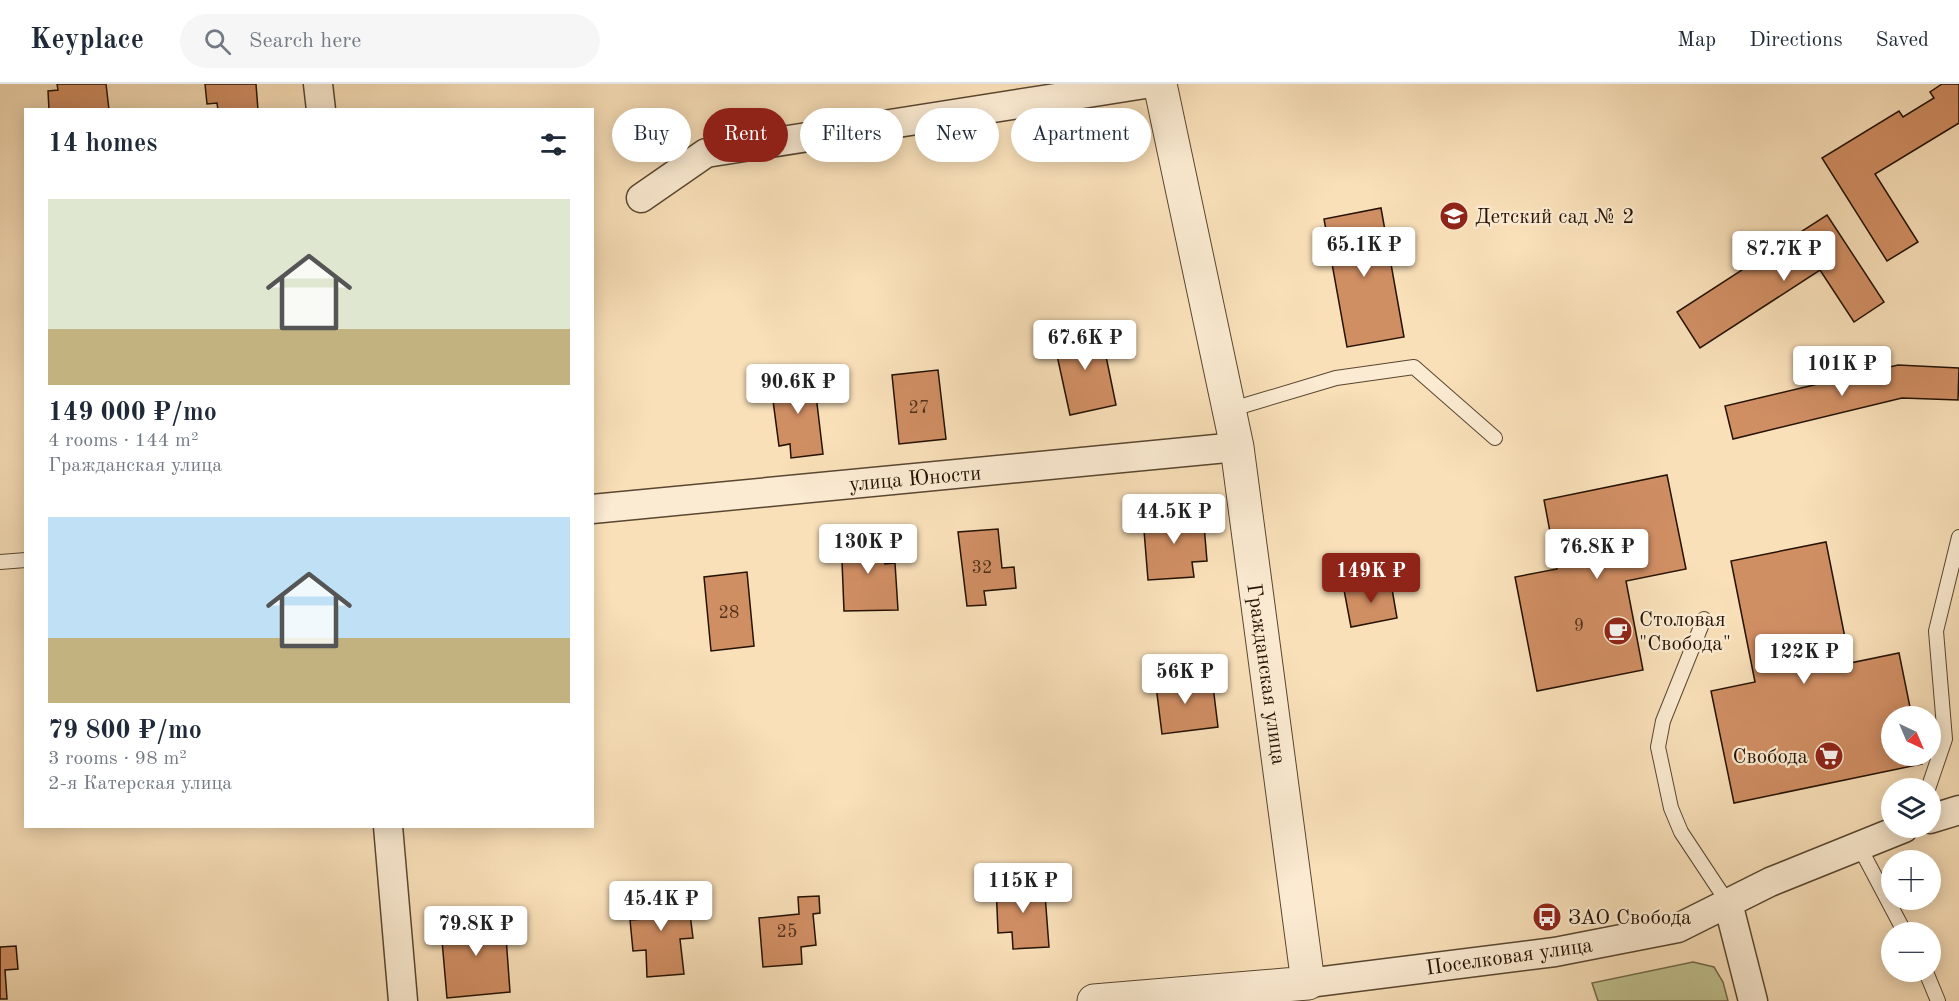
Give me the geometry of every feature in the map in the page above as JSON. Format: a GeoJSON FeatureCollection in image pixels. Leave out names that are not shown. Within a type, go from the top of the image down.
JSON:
{"type":"FeatureCollection","features":[{"type":"Feature","properties":{"kind":"street"},"geometry":{"type":"LineString","coordinates":[[318,84],[321,108]]}},
{"type":"Feature","properties":{"kind":"street"},"geometry":{"type":"LineString","coordinates":[[641,198],[706,153],[1145,84]]}},
{"type":"Feature","properties":{"kind":"street","name":"Гражданская улица"},"geometry":{"type":"LineString","coordinates":[[1160,84],[1237,447],[1308,983]]}},
{"type":"Feature","properties":{"kind":"street","name":"улица Юности"},"geometry":{"type":"LineString","coordinates":[[594,509],[1237,447]]}},
{"type":"Feature","properties":{"kind":"street"},"geometry":{"type":"LineString","coordinates":[[1941,816],[1959,810]]}},
{"type":"Feature","properties":{"kind":"street"},"geometry":{"type":"LineString","coordinates":[[388,828],[403,1001]]}},
{"type":"Feature","properties":{"kind":"street","name":"Поселковая улица"},"geometry":{"type":"LineString","coordinates":[[1308,983],[1555,952],[1678,928],[1770,882],[1881,837]]}},
{"type":"Feature","properties":{"kind":"street"},"geometry":{"type":"LineString","coordinates":[[1728,903],[1753,1001]]}},
{"type":"Feature","properties":{"kind":"street"},"geometry":{"type":"LineString","coordinates":[[1094,1001],[1308,983]]}},
{"type":"Feature","properties":{"kind":"lane"},"geometry":{"type":"LineString","coordinates":[[1229,410],[1336,378],[1414,368],[1495,438]]}},
{"type":"Feature","properties":{"kind":"lane"},"geometry":{"type":"LineString","coordinates":[[1932,778],[1945,739],[1936,631],[1959,537]]}},
{"type":"Feature","properties":{"kind":"lane"},"geometry":{"type":"LineString","coordinates":[[0,562],[24,560]]}},
{"type":"Feature","properties":{"kind":"lane"},"geometry":{"type":"LineString","coordinates":[[1704,619],[1663,721],[1658,747],[1671,808],[1681,832],[1728,903]]}},
{"type":"Feature","properties":{"kind":"lane"},"geometry":{"type":"LineString","coordinates":[[1858,846],[1899,922]]}},
{"type":"Feature","properties":{"kind":"lane"},"geometry":{"type":"LineString","coordinates":[[1930,982],[1938,1001]]}},
{"type":"Feature","properties":{"kind":"green space"},"geometry":{"type":"Polygon","coordinates":[[[1693,962],[1714,967],[1723,982],[1728,1001],[1598,1001],[1592,983],[1693,962]]]}},
{"type":"Feature","properties":{"kind":"building"},"geometry":{"type":"Polygon","coordinates":[[[57,84],[106,84],[109,108],[49,108],[48,91],[58,90],[57,84]]]}},
{"type":"Feature","properties":{"kind":"building"},"geometry":{"type":"Polygon","coordinates":[[[205,84],[256,84],[258,108],[218,108],[217,103],[207,104],[205,84]]]}},
{"type":"Feature","properties":{"kind":"building"},"geometry":{"type":"Polygon","coordinates":[[[1942,84],[1959,84],[1959,123],[1875,174],[1918,242],[1887,261],[1822,158],[1899,111],[1903,117],[1934,98],[1930,92],[1942,84]]]}},
{"type":"Feature","properties":{"kind":"building"},"geometry":{"type":"Polygon","coordinates":[[[1381,208],[1404,337],[1347,347],[1324,219],[1381,208]]]}},
{"type":"Feature","properties":{"kind":"building"},"geometry":{"type":"Polygon","coordinates":[[[1827,215],[1884,302],[1854,322],[1820,270],[1700,348],[1677,312],[1827,215]]]}},
{"type":"Feature","properties":{"kind":"building"},"geometry":{"type":"Polygon","coordinates":[[[1100,327],[1116,405],[1070,415],[1053,337],[1100,327]]]}},
{"type":"Feature","properties":{"kind":"building"},"geometry":{"type":"Polygon","coordinates":[[[1898,365],[1959,368],[1958,400],[1902,398],[1733,439],[1725,406],[1898,365]]]}},
{"type":"Feature","properties":{"kind":"building"},"geometry":{"type":"Polygon","coordinates":[[[813,370],[823,454],[791,458],[790,444],[779,446],[772,393],[784,392],[781,374],[813,370]]]}},
{"type":"Feature","properties":{"kind":"building"},"geometry":{"type":"Polygon","coordinates":[[[938,370],[946,439],[899,444],[892,375],[938,370]]]}},
{"type":"Feature","properties":{"kind":"building"},"geometry":{"type":"Polygon","coordinates":[[[1667,475],[1686,569],[1626,581],[1643,670],[1537,691],[1515,577],[1557,569],[1544,500],[1667,475]]]}},
{"type":"Feature","properties":{"kind":"building"},"geometry":{"type":"Polygon","coordinates":[[[1203,513],[1207,561],[1192,562],[1194,577],[1148,580],[1143,518],[1203,513]]]}},
{"type":"Feature","properties":{"kind":"building"},"geometry":{"type":"Polygon","coordinates":[[[998,529],[1002,568],[1014,567],[1016,588],[984,591],[986,605],[967,606],[958,532],[998,529]]]}},
{"type":"Feature","properties":{"kind":"building"},"geometry":{"type":"Polygon","coordinates":[[[884,535],[885,564],[895,563],[898,610],[844,611],[841,536],[884,535]]]}},
{"type":"Feature","properties":{"kind":"building"},"geometry":{"type":"Polygon","coordinates":[[[1826,542],[1850,663],[1899,653],[1910,706],[1881,706],[1881,766],[1912,766],[1734,803],[1711,691],[1755,682],[1731,561],[1826,542]]]}},
{"type":"Feature","properties":{"kind":"building"},"geometry":{"type":"Polygon","coordinates":[[[747,572],[754,646],[711,651],[704,577],[747,572]]]}},
{"type":"Feature","properties":{"kind":"building"},"geometry":{"type":"Polygon","coordinates":[[[1391,583],[1397,618],[1351,627],[1344,590],[1391,583]]]}},
{"type":"Feature","properties":{"kind":"building"},"geometry":{"type":"Polygon","coordinates":[[[1191,673],[1193,689],[1213,686],[1218,727],[1162,734],[1155,678],[1191,673]]]}},
{"type":"Feature","properties":{"kind":"building"},"geometry":{"type":"Polygon","coordinates":[[[1044,881],[1049,947],[1013,949],[1012,932],[998,933],[996,884],[1044,881]]]}},
{"type":"Feature","properties":{"kind":"building"},"geometry":{"type":"Polygon","coordinates":[[[676,887],[678,916],[690,914],[693,938],[680,939],[684,974],[647,977],[646,950],[633,951],[630,920],[643,919],[640,890],[676,887]]]}},
{"type":"Feature","properties":{"kind":"building"},"geometry":{"type":"Polygon","coordinates":[[[819,896],[820,913],[813,914],[816,945],[801,947],[802,964],[763,967],[759,918],[799,914],[798,897],[819,896]]]}},
{"type":"Feature","properties":{"kind":"building"},"geometry":{"type":"Polygon","coordinates":[[[497,912],[497,924],[505,923],[510,992],[447,998],[441,929],[468,926],[467,914],[497,912]]]}},
{"type":"Feature","properties":{"kind":"building"},"geometry":{"type":"Polygon","coordinates":[[[16,946],[18,969],[5,970],[7,999],[0,999],[0,947],[16,946]]]}},
{"type":"Feature","properties":{"kind":"place","name":"Детский сад № 2"},"geometry":{"type":"Point","coordinates":[1454,216]}},
{"type":"Feature","properties":{"kind":"place","name":"Столовая \"Свобода\""},"geometry":{"type":"Point","coordinates":[1618,631]}},
{"type":"Feature","properties":{"kind":"place","name":"Свобода"},"geometry":{"type":"Point","coordinates":[1829,756]}},
{"type":"Feature","properties":{"kind":"place","name":"ЗАО Свобода"},"geometry":{"type":"Point","coordinates":[1547,917]}}]}
